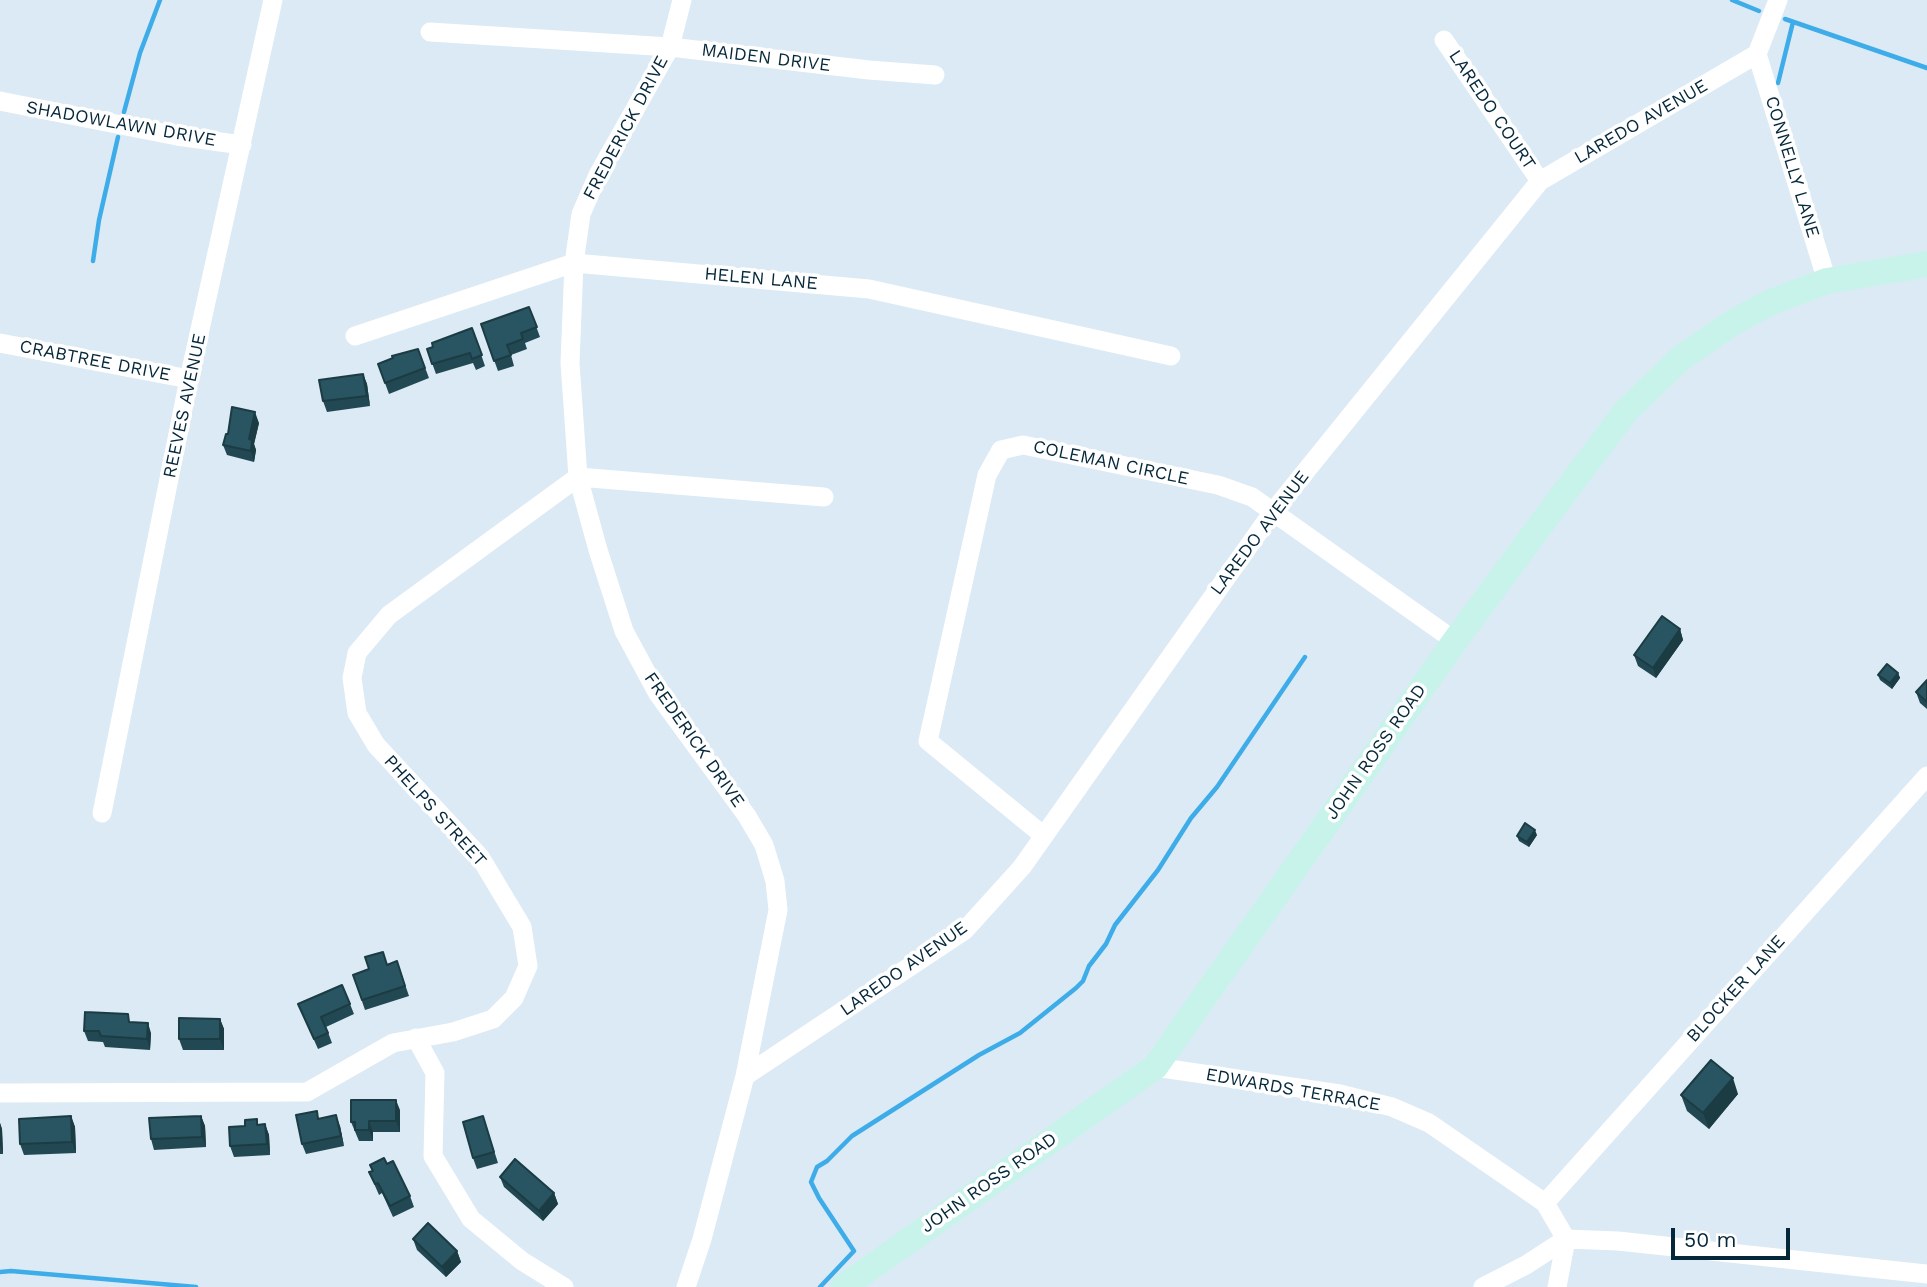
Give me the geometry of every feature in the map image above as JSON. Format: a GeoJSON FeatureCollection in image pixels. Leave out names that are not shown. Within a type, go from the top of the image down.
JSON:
{"type":"FeatureCollection","features":[{"type":"Feature","properties":{"kind":"street","name":"REEVES AVENUE"},"geometry":{"type":"LineString","coordinates":[[102,813],[189,379],[273,0]]}},
{"type":"Feature","properties":{"kind":"street","name":"FREDERICK DRIVE"},"geometry":{"type":"LineString","coordinates":[[682,0],[670,47],[598,174],[581,214],[574,263],[570,363],[578,477],[624,631],[657,694],[747,816],[764,845],[775,881],[778,910],[745,1076],[687,1287]]}},
{"type":"Feature","properties":{"kind":"street"},"geometry":{"type":"LineString","coordinates":[[1757,54],[1777,0]]}},
{"type":"Feature","properties":{"kind":"street","name":"MAIDEN DRIVE"},"geometry":{"type":"LineString","coordinates":[[430,32],[670,47],[935,75]]}},
{"type":"Feature","properties":{"kind":"street","name":"LAREDO COURT"},"geometry":{"type":"LineString","coordinates":[[1444,40],[1540,181]]}},
{"type":"Feature","properties":{"kind":"street","name":"LAREDO AVENUE"},"geometry":{"type":"LineString","coordinates":[[745,1076],[965,930],[1022,867],[1272,513],[1540,181],[1757,54]]}},
{"type":"Feature","properties":{"kind":"street","name":"CONNELLY LANE"},"geometry":{"type":"LineString","coordinates":[[1757,54],[1827,281]]}},
{"type":"Feature","properties":{"kind":"street","name":"SHADOWLAWN DRIVE"},"geometry":{"type":"LineString","coordinates":[[0,101],[177,136],[242,145]]}},
{"type":"Feature","properties":{"kind":"street","name":"HELEN LANE"},"geometry":{"type":"LineString","coordinates":[[355,336],[574,263],[869,289],[1171,356]]}},
{"type":"Feature","properties":{"kind":"street","name":"JOHN ROSS ROAD"},"geometry":{"type":"LineString","coordinates":[[844,1287],[1155,1067],[1455,641],[1626,411],[1671,368],[1732,323],[1771,302],[1827,281],[1927,264]]}},
{"type":"Feature","properties":{"kind":"street","name":"CRABTREE DRIVE"},"geometry":{"type":"LineString","coordinates":[[0,343],[189,379]]}},
{"type":"Feature","properties":{"kind":"street","name":"COLEMAN CIRCLE"},"geometry":{"type":"LineString","coordinates":[[1044,836],[928,741],[987,475],[1001,450],[1023,445],[1219,485],[1252,497],[1455,641]]}},
{"type":"Feature","properties":{"kind":"street"},"geometry":{"type":"LineString","coordinates":[[578,477],[824,497]]}},
{"type":"Feature","properties":{"kind":"street","name":"PHELPS STREET"},"geometry":{"type":"LineString","coordinates":[[0,1093],[307,1092],[393,1043],[453,1032],[493,1019],[514,998],[528,966],[522,927],[480,857],[369,734],[357,713],[352,678],[356,653],[389,615],[578,477]]}},
{"type":"Feature","properties":{"kind":"street","name":"BLOCKER LANE"},"geometry":{"type":"LineString","coordinates":[[1545,1203],[1927,776]]}},
{"type":"Feature","properties":{"kind":"street"},"geometry":{"type":"LineString","coordinates":[[416,1038],[435,1073],[433,1156],[464,1209],[471,1219],[523,1261],[564,1287]]}},
{"type":"Feature","properties":{"kind":"street","name":"EDWARDS TERRACE"},"geometry":{"type":"LineString","coordinates":[[1155,1067],[1340,1094],[1392,1107],[1429,1123],[1545,1203],[1566,1239]]}},
{"type":"Feature","properties":{"kind":"street"},"geometry":{"type":"LineString","coordinates":[[1557,1287],[1566,1239]]}},
{"type":"Feature","properties":{"kind":"street"},"geometry":{"type":"LineString","coordinates":[[1483,1287],[1526,1265],[1566,1239],[1618,1241],[1927,1274]]}},
{"type":"Feature","properties":{"kind":"building"},"geometry":{"type":"Polygon","coordinates":[[[529,307],[537,327],[521,333],[523,339],[507,345],[511,355],[494,361],[481,324],[529,307]]]}},
{"type":"Feature","properties":{"kind":"building"},"geometry":{"type":"Polygon","coordinates":[[[472,328],[482,355],[472,359],[470,353],[432,364],[427,349],[433,347],[432,343],[472,328]]]}},
{"type":"Feature","properties":{"kind":"building"},"geometry":{"type":"Polygon","coordinates":[[[418,349],[425,368],[385,383],[378,364],[393,358],[392,356],[418,349]]]}},
{"type":"Feature","properties":{"kind":"building"},"geometry":{"type":"Polygon","coordinates":[[[363,374],[367,396],[323,401],[319,380],[363,374]]]}},
{"type":"Feature","properties":{"kind":"building"},"geometry":{"type":"Polygon","coordinates":[[[232,407],[255,412],[249,439],[252,440],[251,451],[223,445],[228,434],[232,407]]]}},
{"type":"Feature","properties":{"kind":"building"},"geometry":{"type":"Polygon","coordinates":[[[1662,616],[1680,629],[1653,668],[1634,655],[1662,616]]]}},
{"type":"Feature","properties":{"kind":"building"},"geometry":{"type":"Polygon","coordinates":[[[1887,664],[1898,673],[1890,683],[1878,675],[1887,664]]]}},
{"type":"Feature","properties":{"kind":"building"},"geometry":{"type":"Polygon","coordinates":[[[1927,680],[1927,702],[1916,692],[1927,680]]]}},
{"type":"Feature","properties":{"kind":"building"},"geometry":{"type":"Polygon","coordinates":[[[1525,823],[1535,830],[1527,842],[1517,836],[1525,823]]]}},
{"type":"Feature","properties":{"kind":"building"},"geometry":{"type":"Polygon","coordinates":[[[383,952],[387,965],[397,961],[405,986],[362,1000],[353,975],[369,969],[365,957],[383,952]]]}},
{"type":"Feature","properties":{"kind":"building"},"geometry":{"type":"Polygon","coordinates":[[[342,985],[350,1004],[321,1017],[328,1033],[314,1039],[298,1004],[342,985]]]}},
{"type":"Feature","properties":{"kind":"building"},"geometry":{"type":"Polygon","coordinates":[[[85,1012],[128,1014],[129,1022],[148,1023],[147,1039],[101,1036],[99,1031],[84,1031],[85,1012]]]}},
{"type":"Feature","properties":{"kind":"building"},"geometry":{"type":"Polygon","coordinates":[[[179,1018],[220,1019],[220,1039],[179,1039],[179,1018]]]}},
{"type":"Feature","properties":{"kind":"building"},"geometry":{"type":"Polygon","coordinates":[[[1711,1060],[1733,1078],[1703,1113],[1681,1095],[1711,1060]]]}},
{"type":"Feature","properties":{"kind":"building"},"geometry":{"type":"Polygon","coordinates":[[[351,1100],[396,1100],[396,1121],[369,1121],[369,1130],[355,1130],[355,1122],[351,1122],[351,1100]]]}},
{"type":"Feature","properties":{"kind":"building"},"geometry":{"type":"Polygon","coordinates":[[[317,1111],[318,1119],[336,1115],[341,1136],[302,1144],[296,1115],[317,1111]]]}},
{"type":"Feature","properties":{"kind":"building"},"geometry":{"type":"Polygon","coordinates":[[[71,1116],[72,1142],[20,1144],[19,1119],[71,1116]]]}},
{"type":"Feature","properties":{"kind":"building"},"geometry":{"type":"Polygon","coordinates":[[[201,1116],[202,1137],[151,1139],[149,1118],[201,1116]]]}},
{"type":"Feature","properties":{"kind":"building"},"geometry":{"type":"Polygon","coordinates":[[[483,1116],[494,1152],[473,1158],[463,1122],[483,1116]]]}},
{"type":"Feature","properties":{"kind":"building"},"geometry":{"type":"Polygon","coordinates":[[[257,1119],[257,1125],[265,1124],[267,1144],[230,1146],[229,1127],[245,1126],[245,1120],[257,1119]]]}},
{"type":"Feature","properties":{"kind":"building"},"geometry":{"type":"Polygon","coordinates":[[[384,1158],[387,1164],[393,1161],[410,1196],[390,1206],[369,1172],[373,1171],[370,1165],[384,1158]]]}},
{"type":"Feature","properties":{"kind":"building"},"geometry":{"type":"Polygon","coordinates":[[[515,1159],[554,1193],[539,1211],[500,1177],[515,1159]]]}},
{"type":"Feature","properties":{"kind":"building"},"geometry":{"type":"Polygon","coordinates":[[[428,1223],[457,1251],[442,1267],[413,1239],[428,1223]]]}},
{"type":"Feature","properties":{"kind":"waterway"},"geometry":{"type":"LineString","coordinates":[[124,112],[140,53],[160,0]]}},
{"type":"Feature","properties":{"kind":"waterway"},"geometry":{"type":"LineString","coordinates":[[1732,0],[1759,11]]}},
{"type":"Feature","properties":{"kind":"waterway"},"geometry":{"type":"LineString","coordinates":[[1785,19],[1927,68]]}},
{"type":"Feature","properties":{"kind":"waterway"},"geometry":{"type":"LineString","coordinates":[[1778,83],[1793,22]]}},
{"type":"Feature","properties":{"kind":"waterway"},"geometry":{"type":"LineString","coordinates":[[93,261],[99,220],[118,137]]}},
{"type":"Feature","properties":{"kind":"waterway"},"geometry":{"type":"LineString","coordinates":[[820,1287],[854,1251],[811,1182],[817,1167],[827,1161],[852,1136],[979,1055],[1020,1033],[1083,981],[1089,966],[1106,944],[1115,925],[1158,870],[1191,818],[1217,787],[1305,657]]}},
{"type":"Feature","properties":{"kind":"waterway"},"geometry":{"type":"LineString","coordinates":[[0,1272],[196,1287]]}}]}
